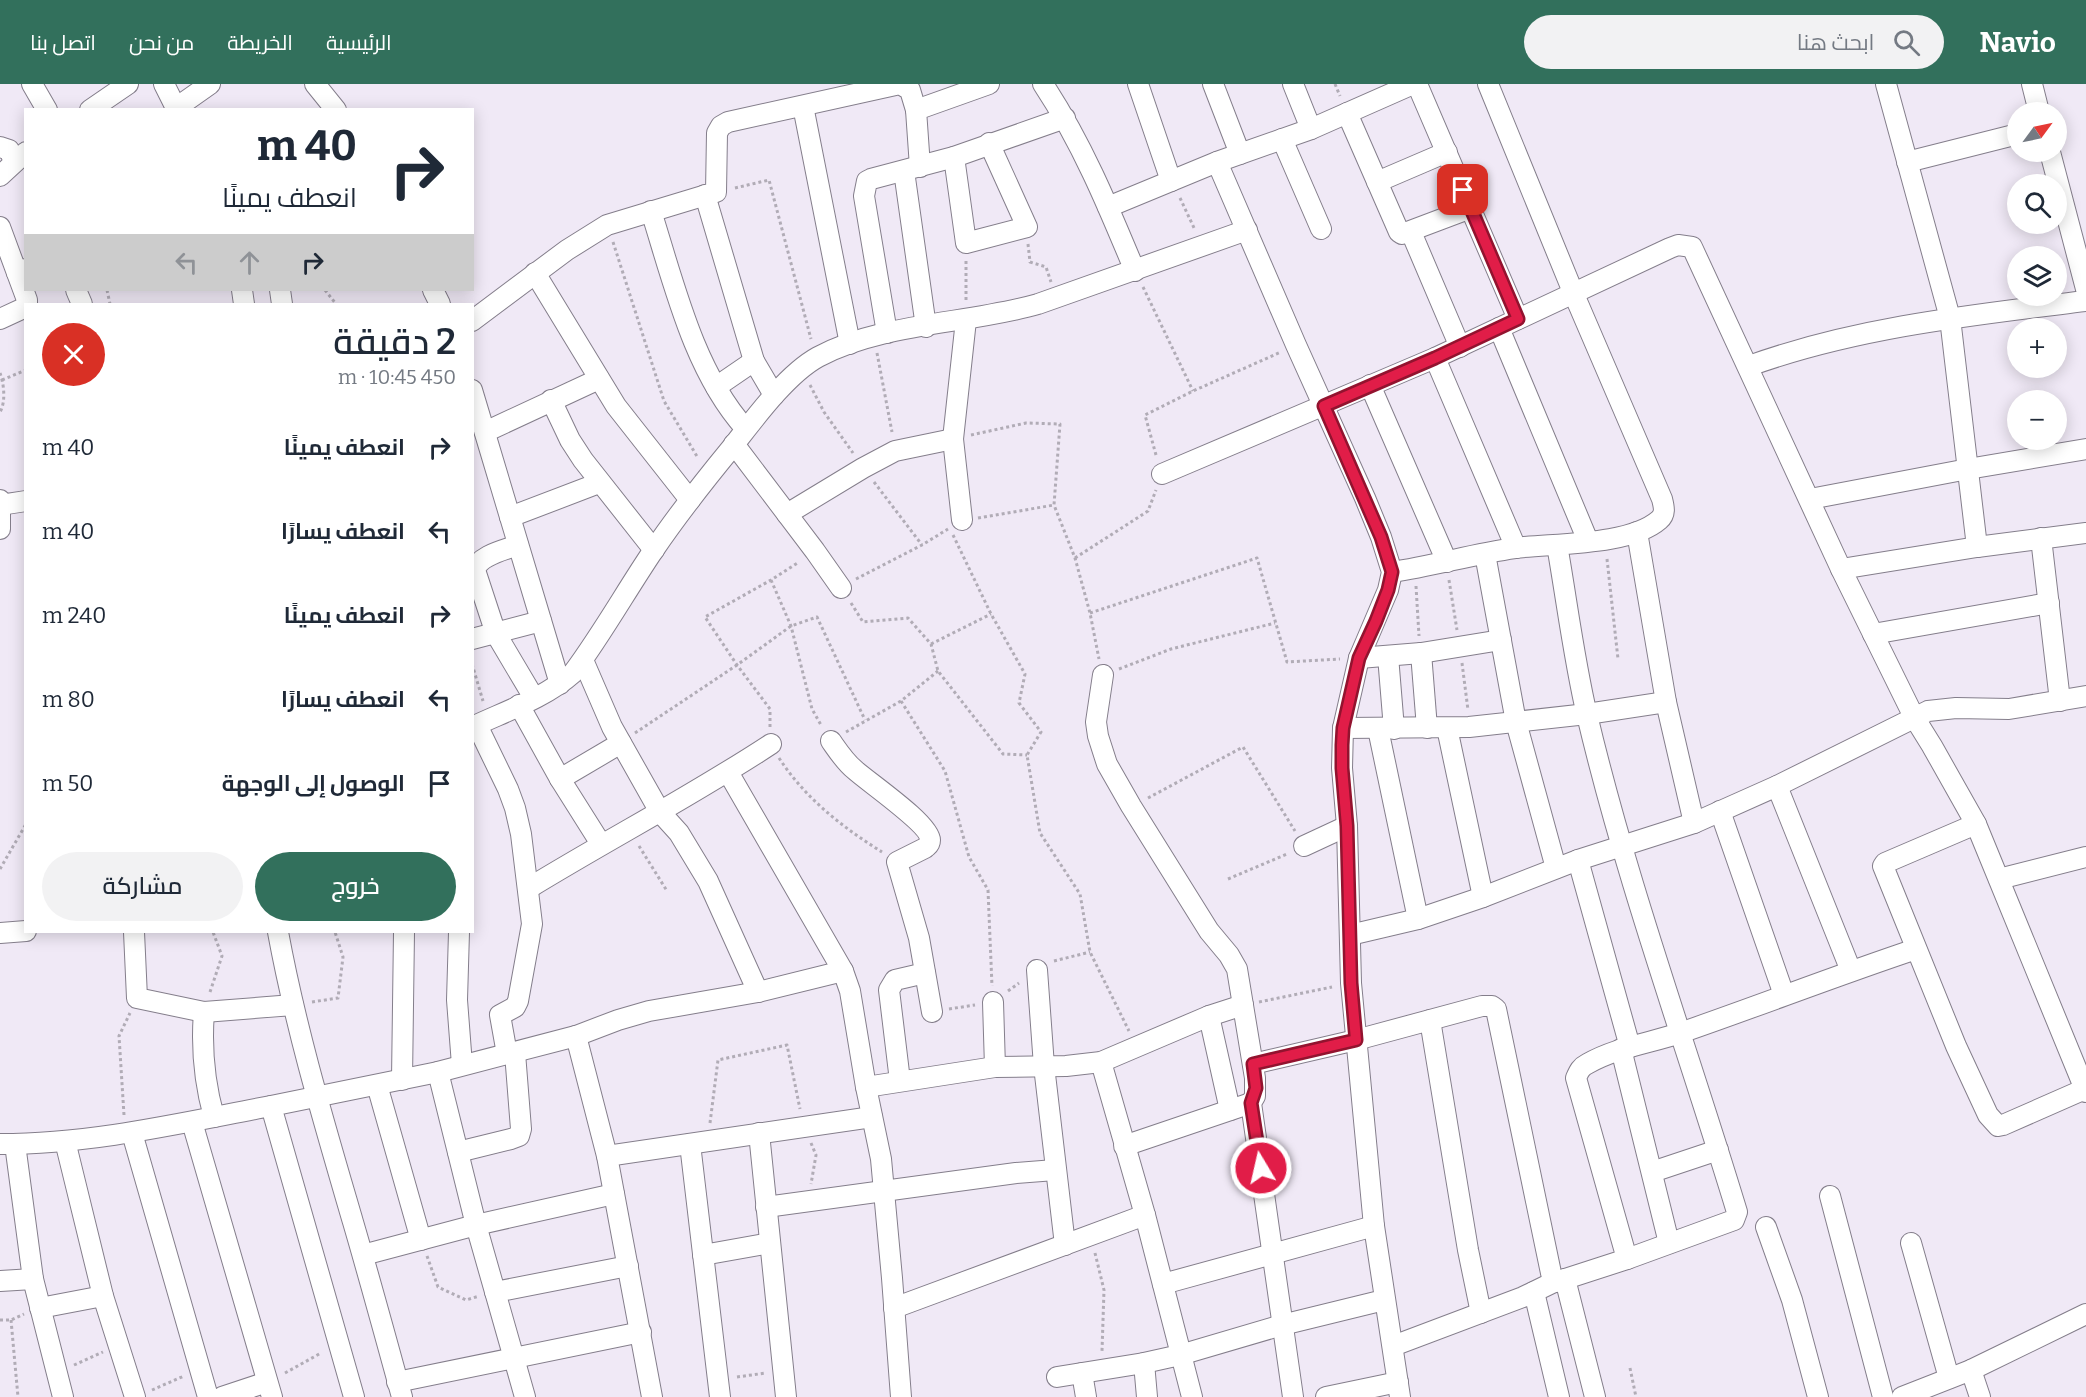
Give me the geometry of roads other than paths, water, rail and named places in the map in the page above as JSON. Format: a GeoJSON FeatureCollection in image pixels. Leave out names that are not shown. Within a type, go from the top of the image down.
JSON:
{"type":"FeatureCollection","features":[{"type":"Feature","properties":{"kind":"street"},"geometry":{"type":"LineString","coordinates":[[32,84],[46,108]]}},
{"type":"Feature","properties":{"kind":"street"},"geometry":{"type":"LineString","coordinates":[[164,84],[176,108]]}},
{"type":"Feature","properties":{"kind":"street"},"geometry":{"type":"LineString","coordinates":[[178,108],[210,84]]}},
{"type":"Feature","properties":{"kind":"street"},"geometry":{"type":"LineString","coordinates":[[315,84],[330,108]]}},
{"type":"Feature","properties":{"kind":"street"},"geometry":{"type":"LineString","coordinates":[[774,395],[754,361],[711,194],[717,134],[721,126],[737,119],[900,84],[910,90],[916,110],[912,169],[926,327]]}},
{"type":"Feature","properties":{"kind":"street"},"geometry":{"type":"LineString","coordinates":[[916,110],[989,84]]}},
{"type":"Feature","properties":{"kind":"street"},"geometry":{"type":"LineString","coordinates":[[1043,84],[1065,118],[1108,207],[1134,271]]}},
{"type":"Feature","properties":{"kind":"street"},"geometry":{"type":"LineString","coordinates":[[1138,84],[1171,181]]}},
{"type":"Feature","properties":{"kind":"street"},"geometry":{"type":"LineString","coordinates":[[1213,84],[1240,154]]}},
{"type":"Feature","properties":{"kind":"street"},"geometry":{"type":"LineString","coordinates":[[1293,84],[1311,129]]}},
{"type":"Feature","properties":{"kind":"street"},"geometry":{"type":"LineString","coordinates":[[1108,207],[1217,162],[1311,129],[1347,113],[1375,92],[1413,84]]}},
{"type":"Feature","properties":{"kind":"street"},"geometry":{"type":"LineString","coordinates":[[1417,84],[1518,319]]}},
{"type":"Feature","properties":{"kind":"street"},"geometry":{"type":"LineString","coordinates":[[1392,572],[1516,548],[1596,540],[1637,532],[1660,520],[1663,515],[1664,508],[1488,84]]}},
{"type":"Feature","properties":{"kind":"street"},"geometry":{"type":"LineString","coordinates":[[1886,84],[1950,318],[1977,547]]}},
{"type":"Feature","properties":{"kind":"street"},"geometry":{"type":"LineString","coordinates":[[2032,84],[2036,102]]}},
{"type":"Feature","properties":{"kind":"street"},"geometry":{"type":"LineString","coordinates":[[93,108],[120,86]]}},
{"type":"Feature","properties":{"kind":"street"},"geometry":{"type":"LineString","coordinates":[[804,106],[850,344]]}},
{"type":"Feature","properties":{"kind":"street"},"geometry":{"type":"LineString","coordinates":[[1347,113],[1399,232],[1402,234],[1411,232],[1471,208]]}},
{"type":"Feature","properties":{"kind":"street"},"geometry":{"type":"LineString","coordinates":[[880,335],[864,196],[865,188],[871,178],[954,157],[1065,118]]}},
{"type":"Feature","properties":{"kind":"street"},"geometry":{"type":"LineString","coordinates":[[1907,162],[2007,137]]}},
{"type":"Feature","properties":{"kind":"street"},"geometry":{"type":"LineString","coordinates":[[1282,139],[1321,230]]}},
{"type":"Feature","properties":{"kind":"street"},"geometry":{"type":"LineString","coordinates":[[954,157],[966,243],[1027,228],[989,143]]}},
{"type":"Feature","properties":{"kind":"street"},"geometry":{"type":"LineString","coordinates":[[0,147],[20,157],[0,176]]}},
{"type":"Feature","properties":{"kind":"street"},"geometry":{"type":"LineString","coordinates":[[1377,182],[1447,152]]}},
{"type":"Feature","properties":{"kind":"street"},"geometry":{"type":"LineString","coordinates":[[1217,162],[1381,537],[1392,572],[1384,600],[1359,658],[1343,728],[1342,768],[1347,826],[1351,983],[1356,1040],[1374,1226],[1399,1390],[1326,1397]]}},
{"type":"Feature","properties":{"kind":"street"},"geometry":{"type":"LineString","coordinates":[[2053,162],[2086,289]]}},
{"type":"Feature","properties":{"kind":"street"},"geometry":{"type":"LineString","coordinates":[[474,319],[567,250],[607,225],[711,194]]}},
{"type":"Feature","properties":{"kind":"street"},"geometry":{"type":"LineString","coordinates":[[651,211],[685,317],[740,436],[787,514],[841,588]]}},
{"type":"Feature","properties":{"kind":"street"},"geometry":{"type":"LineString","coordinates":[[0,227],[21,271]]}},
{"type":"Feature","properties":{"kind":"street"},"geometry":{"type":"LineString","coordinates":[[458,1152],[511,1140],[519,1136],[521,1129],[511,1054],[500,1015],[515,1007],[518,1001],[532,924],[521,834],[514,808],[479,724],[560,684],[573,673],[654,550],[709,475],[774,395],[809,364],[850,344],[880,335],[1023,309],[1247,230]]}},
{"type":"Feature","properties":{"kind":"street"},"geometry":{"type":"LineString","coordinates":[[1411,232],[1460,347]]}},
{"type":"Feature","properties":{"kind":"street"},"geometry":{"type":"LineString","coordinates":[[1162,474],[1460,347],[1573,292],[1678,245],[1692,247],[1749,366],[1841,570],[1914,717],[1976,824],[2086,1090],[2003,1125],[1995,1124],[1988,1115],[1956,1046],[1883,866],[1885,863],[1976,824]]}},
{"type":"Feature","properties":{"kind":"street"},"geometry":{"type":"LineString","coordinates":[[535,273],[616,406],[690,500]]}},
{"type":"Feature","properties":{"kind":"street"},"geometry":{"type":"LineString","coordinates":[[1749,366],[1805,348],[1905,326],[2086,301]]}},
{"type":"Feature","properties":{"kind":"street"},"geometry":{"type":"LineString","coordinates":[[0,319],[24,307]]}},
{"type":"Feature","properties":{"kind":"street"},"geometry":{"type":"LineString","coordinates":[[962,520],[953,439],[966,320]]}},
{"type":"Feature","properties":{"kind":"street"},"geometry":{"type":"LineString","coordinates":[[1500,328],[1596,540]]}},
{"type":"Feature","properties":{"kind":"street"},"geometry":{"type":"LineString","coordinates":[[1435,358],[1516,548]]}},
{"type":"Feature","properties":{"kind":"street"},"geometry":{"type":"LineString","coordinates":[[716,387],[754,361]]}},
{"type":"Feature","properties":{"kind":"street"},"geometry":{"type":"LineString","coordinates":[[485,432],[599,379]]}},
{"type":"Feature","properties":{"kind":"street"},"geometry":{"type":"LineString","coordinates":[[1370,385],[1447,562]]}},
{"type":"Feature","properties":{"kind":"street"},"geometry":{"type":"LineString","coordinates":[[474,398],[560,684]]}},
{"type":"Feature","properties":{"kind":"street"},"geometry":{"type":"LineString","coordinates":[[551,400],[570,440],[599,483],[654,550]]}},
{"type":"Feature","properties":{"kind":"street"},"geometry":{"type":"LineString","coordinates":[[787,514],[895,451],[953,439]]}},
{"type":"Feature","properties":{"kind":"street"},"geometry":{"type":"LineString","coordinates":[[1810,499],[2086,449]]}},
{"type":"Feature","properties":{"kind":"street"},"geometry":{"type":"LineString","coordinates":[[510,517],[599,483]]}},
{"type":"Feature","properties":{"kind":"street"},"geometry":{"type":"LineString","coordinates":[[0,529],[0,503],[24,501]]}},
{"type":"Feature","properties":{"kind":"street"},"geometry":{"type":"LineString","coordinates":[[1637,532],[1666,702],[1694,823]]}},
{"type":"Feature","properties":{"kind":"street"},"geometry":{"type":"LineString","coordinates":[[1841,570],[1977,547],[2086,533]]}},
{"type":"Feature","properties":{"kind":"street"},"geometry":{"type":"LineString","coordinates":[[2041,538],[2060,701]]}},
{"type":"Feature","properties":{"kind":"street"},"geometry":{"type":"LineString","coordinates":[[518,545],[481,560],[476,565],[476,574],[496,634],[560,778],[601,844]]}},
{"type":"Feature","properties":{"kind":"street"},"geometry":{"type":"LineString","coordinates":[[1393,1346],[1560,1281],[1627,1259],[1736,1218],[1737,1212],[1679,1033],[1623,846],[1587,714],[1557,545]]}},
{"type":"Feature","properties":{"kind":"street"},"geometry":{"type":"LineString","coordinates":[[1485,554],[1516,722],[1556,867]]}},
{"type":"Feature","properties":{"kind":"street"},"geometry":{"type":"LineString","coordinates":[[1873,634],[2049,603]]}},
{"type":"Feature","properties":{"kind":"street"},"geometry":{"type":"LineString","coordinates":[[474,639],[541,621]]}},
{"type":"Feature","properties":{"kind":"street"},"geometry":{"type":"LineString","coordinates":[[1359,658],[1421,653],[1501,640]]}},
{"type":"Feature","properties":{"kind":"street"},"geometry":{"type":"LineString","coordinates":[[1421,653],[1427,728]]}},
{"type":"Feature","properties":{"kind":"street"},"geometry":{"type":"LineString","coordinates":[[1388,656],[1386,729],[1418,919]]}},
{"type":"Feature","properties":{"kind":"street"},"geometry":{"type":"LineString","coordinates":[[582,660],[621,743],[660,812],[679,833],[708,881],[758,992]]}},
{"type":"Feature","properties":{"kind":"street"},"geometry":{"type":"LineString","coordinates":[[1103,675],[1096,722],[1107,764],[1209,931],[1237,969],[1253,1064],[1256,1088],[1251,1103],[1293,1397]]}},
{"type":"Feature","properties":{"kind":"street"},"geometry":{"type":"LineString","coordinates":[[1350,935],[1418,919],[1483,897],[1556,867],[1694,823],[1777,786],[1928,711],[1942,708],[2010,709],[2086,696]]}},
{"type":"Feature","properties":{"kind":"street"},"geometry":{"type":"LineString","coordinates":[[1343,728],[1447,728],[1587,714],[1666,702]]}},
{"type":"Feature","properties":{"kind":"street"},"geometry":{"type":"LineString","coordinates":[[1447,728],[1483,897]]}},
{"type":"Feature","properties":{"kind":"street"},"geometry":{"type":"LineString","coordinates":[[831,741],[845,761],[917,821],[928,834],[929,844],[897,862],[919,938],[932,1012]]}},
{"type":"Feature","properties":{"kind":"street"},"geometry":{"type":"LineString","coordinates":[[560,778],[621,743]]}},
{"type":"Feature","properties":{"kind":"street"},"geometry":{"type":"LineString","coordinates":[[529,888],[728,772],[771,744]]}},
{"type":"Feature","properties":{"kind":"street"},"geometry":{"type":"LineString","coordinates":[[728,772],[843,971],[850,991],[885,1190],[901,1397]]}},
{"type":"Feature","properties":{"kind":"street"},"geometry":{"type":"LineString","coordinates":[[1777,786],[1851,971]]}},
{"type":"Feature","properties":{"kind":"street"},"geometry":{"type":"LineString","coordinates":[[1720,811],[1784,995]]}},
{"type":"Feature","properties":{"kind":"street"},"geometry":{"type":"LineString","coordinates":[[1304,846],[1347,826]]}},
{"type":"Feature","properties":{"kind":"street"},"geometry":{"type":"LineString","coordinates":[[1999,879],[2086,857]]}},
{"type":"Feature","properties":{"kind":"street"},"geometry":{"type":"LineString","coordinates":[[1578,860],[1625,1048],[1669,1243]]}},
{"type":"Feature","properties":{"kind":"street"},"geometry":{"type":"LineString","coordinates":[[0,933],[24,931]]}},
{"type":"Feature","properties":{"kind":"street"},"geometry":{"type":"LineString","coordinates":[[134,933],[137,998],[204,1012],[293,1005]]}},
{"type":"Feature","properties":{"kind":"street"},"geometry":{"type":"LineString","coordinates":[[278,933],[293,1005],[316,1096],[363,1255],[399,1389],[513,1357],[641,1332]]}},
{"type":"Feature","properties":{"kind":"street"},"geometry":{"type":"LineString","coordinates":[[402,1080],[404,933]]}},
{"type":"Feature","properties":{"kind":"street"},"geometry":{"type":"LineString","coordinates":[[459,933],[457,999],[462,1065]]}},
{"type":"Feature","properties":{"kind":"street"},"geometry":{"type":"LineString","coordinates":[[1627,1259],[1576,1078],[1579,1070],[1585,1065],[1625,1048],[1679,1033],[1916,949]]}},
{"type":"Feature","properties":{"kind":"street"},"geometry":{"type":"LineString","coordinates":[[1037,970],[1044,1066],[1065,1245]]}},
{"type":"Feature","properties":{"kind":"street"},"geometry":{"type":"LineString","coordinates":[[63,1397],[33,1279],[7,1144],[65,1141],[132,1132],[402,1080],[511,1054],[649,1011],[758,992],[843,971]]}},
{"type":"Feature","properties":{"kind":"street"},"geometry":{"type":"LineString","coordinates":[[900,1081],[889,990],[895,980],[925,973]]}},
{"type":"Feature","properties":{"kind":"street"},"geometry":{"type":"LineString","coordinates":[[993,1002],[995,1067]]}},
{"type":"Feature","properties":{"kind":"street"},"geometry":{"type":"LineString","coordinates":[[866,1087],[995,1067],[1083,1065],[1101,1062],[1209,1016],[1243,1005]]}},
{"type":"Feature","properties":{"kind":"street"},"geometry":{"type":"LineString","coordinates":[[1253,1064],[1356,1040],[1488,1005],[1496,1009],[1560,1281],[1595,1397]]}},
{"type":"Feature","properties":{"kind":"street"},"geometry":{"type":"LineString","coordinates":[[204,1012],[202,1036],[204,1074],[214,1117]]}},
{"type":"Feature","properties":{"kind":"street"},"geometry":{"type":"LineString","coordinates":[[1209,1016],[1230,1110]]}},
{"type":"Feature","properties":{"kind":"street"},"geometry":{"type":"LineString","coordinates":[[1430,1020],[1468,1250],[1481,1313]]}},
{"type":"Feature","properties":{"kind":"street"},"geometry":{"type":"LineString","coordinates":[[576,1035],[607,1156],[652,1397]]}},
{"type":"Feature","properties":{"kind":"street"},"geometry":{"type":"LineString","coordinates":[[1101,1062],[1145,1215],[1192,1397]]}},
{"type":"Feature","properties":{"kind":"street"},"geometry":{"type":"LineString","coordinates":[[438,1072],[476,1225],[525,1397]]}},
{"type":"Feature","properties":{"kind":"street"},"geometry":{"type":"LineString","coordinates":[[377,1085],[421,1240]]}},
{"type":"Feature","properties":{"kind":"street"},"geometry":{"type":"LineString","coordinates":[[1124,1146],[1251,1103]]}},
{"type":"Feature","properties":{"kind":"street"},"geometry":{"type":"LineString","coordinates":[[271,1106],[352,1396]]}},
{"type":"Feature","properties":{"kind":"street"},"geometry":{"type":"LineString","coordinates":[[607,1156],[872,1118]]}},
{"type":"Feature","properties":{"kind":"street"},"geometry":{"type":"LineString","coordinates":[[192,1122],[270,1389],[222,1397]]}},
{"type":"Feature","properties":{"kind":"street"},"geometry":{"type":"LineString","coordinates":[[132,1132],[208,1397]]}},
{"type":"Feature","properties":{"kind":"street"},"geometry":{"type":"LineString","coordinates":[[759,1133],[786,1397]]}},
{"type":"Feature","properties":{"kind":"street"},"geometry":{"type":"LineString","coordinates":[[65,1141],[103,1296],[140,1395]]}},
{"type":"Feature","properties":{"kind":"street"},"geometry":{"type":"LineString","coordinates":[[699,1143],[703,1255],[718,1388]]}},
{"type":"Feature","properties":{"kind":"street"},"geometry":{"type":"LineString","coordinates":[[1652,1172],[1718,1150]]}},
{"type":"Feature","properties":{"kind":"street"},"geometry":{"type":"LineString","coordinates":[[766,1207],[1055,1170]]}},
{"type":"Feature","properties":{"kind":"street"},"geometry":{"type":"LineString","coordinates":[[363,1255],[476,1225],[614,1194]]}},
{"type":"Feature","properties":{"kind":"street"},"geometry":{"type":"LineString","coordinates":[[1830,1196],[1883,1397]]}},
{"type":"Feature","properties":{"kind":"street"},"geometry":{"type":"LineString","coordinates":[[894,1308],[1145,1215]]}},
{"type":"Feature","properties":{"kind":"street"},"geometry":{"type":"LineString","coordinates":[[1163,1284],[1374,1226]]}},
{"type":"Feature","properties":{"kind":"street"},"geometry":{"type":"LineString","coordinates":[[1766,1227],[1792,1300],[1818,1397]]}},
{"type":"Feature","properties":{"kind":"street"},"geometry":{"type":"LineString","coordinates":[[703,1255],[770,1243]]}},
{"type":"Feature","properties":{"kind":"street"},"geometry":{"type":"LineString","coordinates":[[1911,1243],[1949,1378]]}},
{"type":"Feature","properties":{"kind":"street"},"geometry":{"type":"LineString","coordinates":[[495,1292],[628,1266]]}},
{"type":"Feature","properties":{"kind":"street"},"geometry":{"type":"LineString","coordinates":[[0,1281],[33,1279]]}},
{"type":"Feature","properties":{"kind":"street"},"geometry":{"type":"LineString","coordinates":[[1534,1292],[1559,1397]]}},
{"type":"Feature","properties":{"kind":"street"},"geometry":{"type":"LineString","coordinates":[[40,1308],[103,1296]]}},
{"type":"Feature","properties":{"kind":"street"},"geometry":{"type":"LineString","coordinates":[[1057,1377],[1102,1371],[1180,1355],[1282,1325],[1384,1300]]}},
{"type":"Feature","properties":{"kind":"street"},"geometry":{"type":"LineString","coordinates":[[1909,1396],[2084,1320]]}},
{"type":"Feature","properties":{"kind":"street"},"geometry":{"type":"LineString","coordinates":[[1144,1363],[1147,1397]]}},
{"type":"Feature","properties":{"kind":"street"},"geometry":{"type":"LineString","coordinates":[[1971,1370],[1980,1397]]}},
{"type":"Feature","properties":{"kind":"street"},"geometry":{"type":"LineString","coordinates":[[1082,1373],[1086,1397]]}}]}
